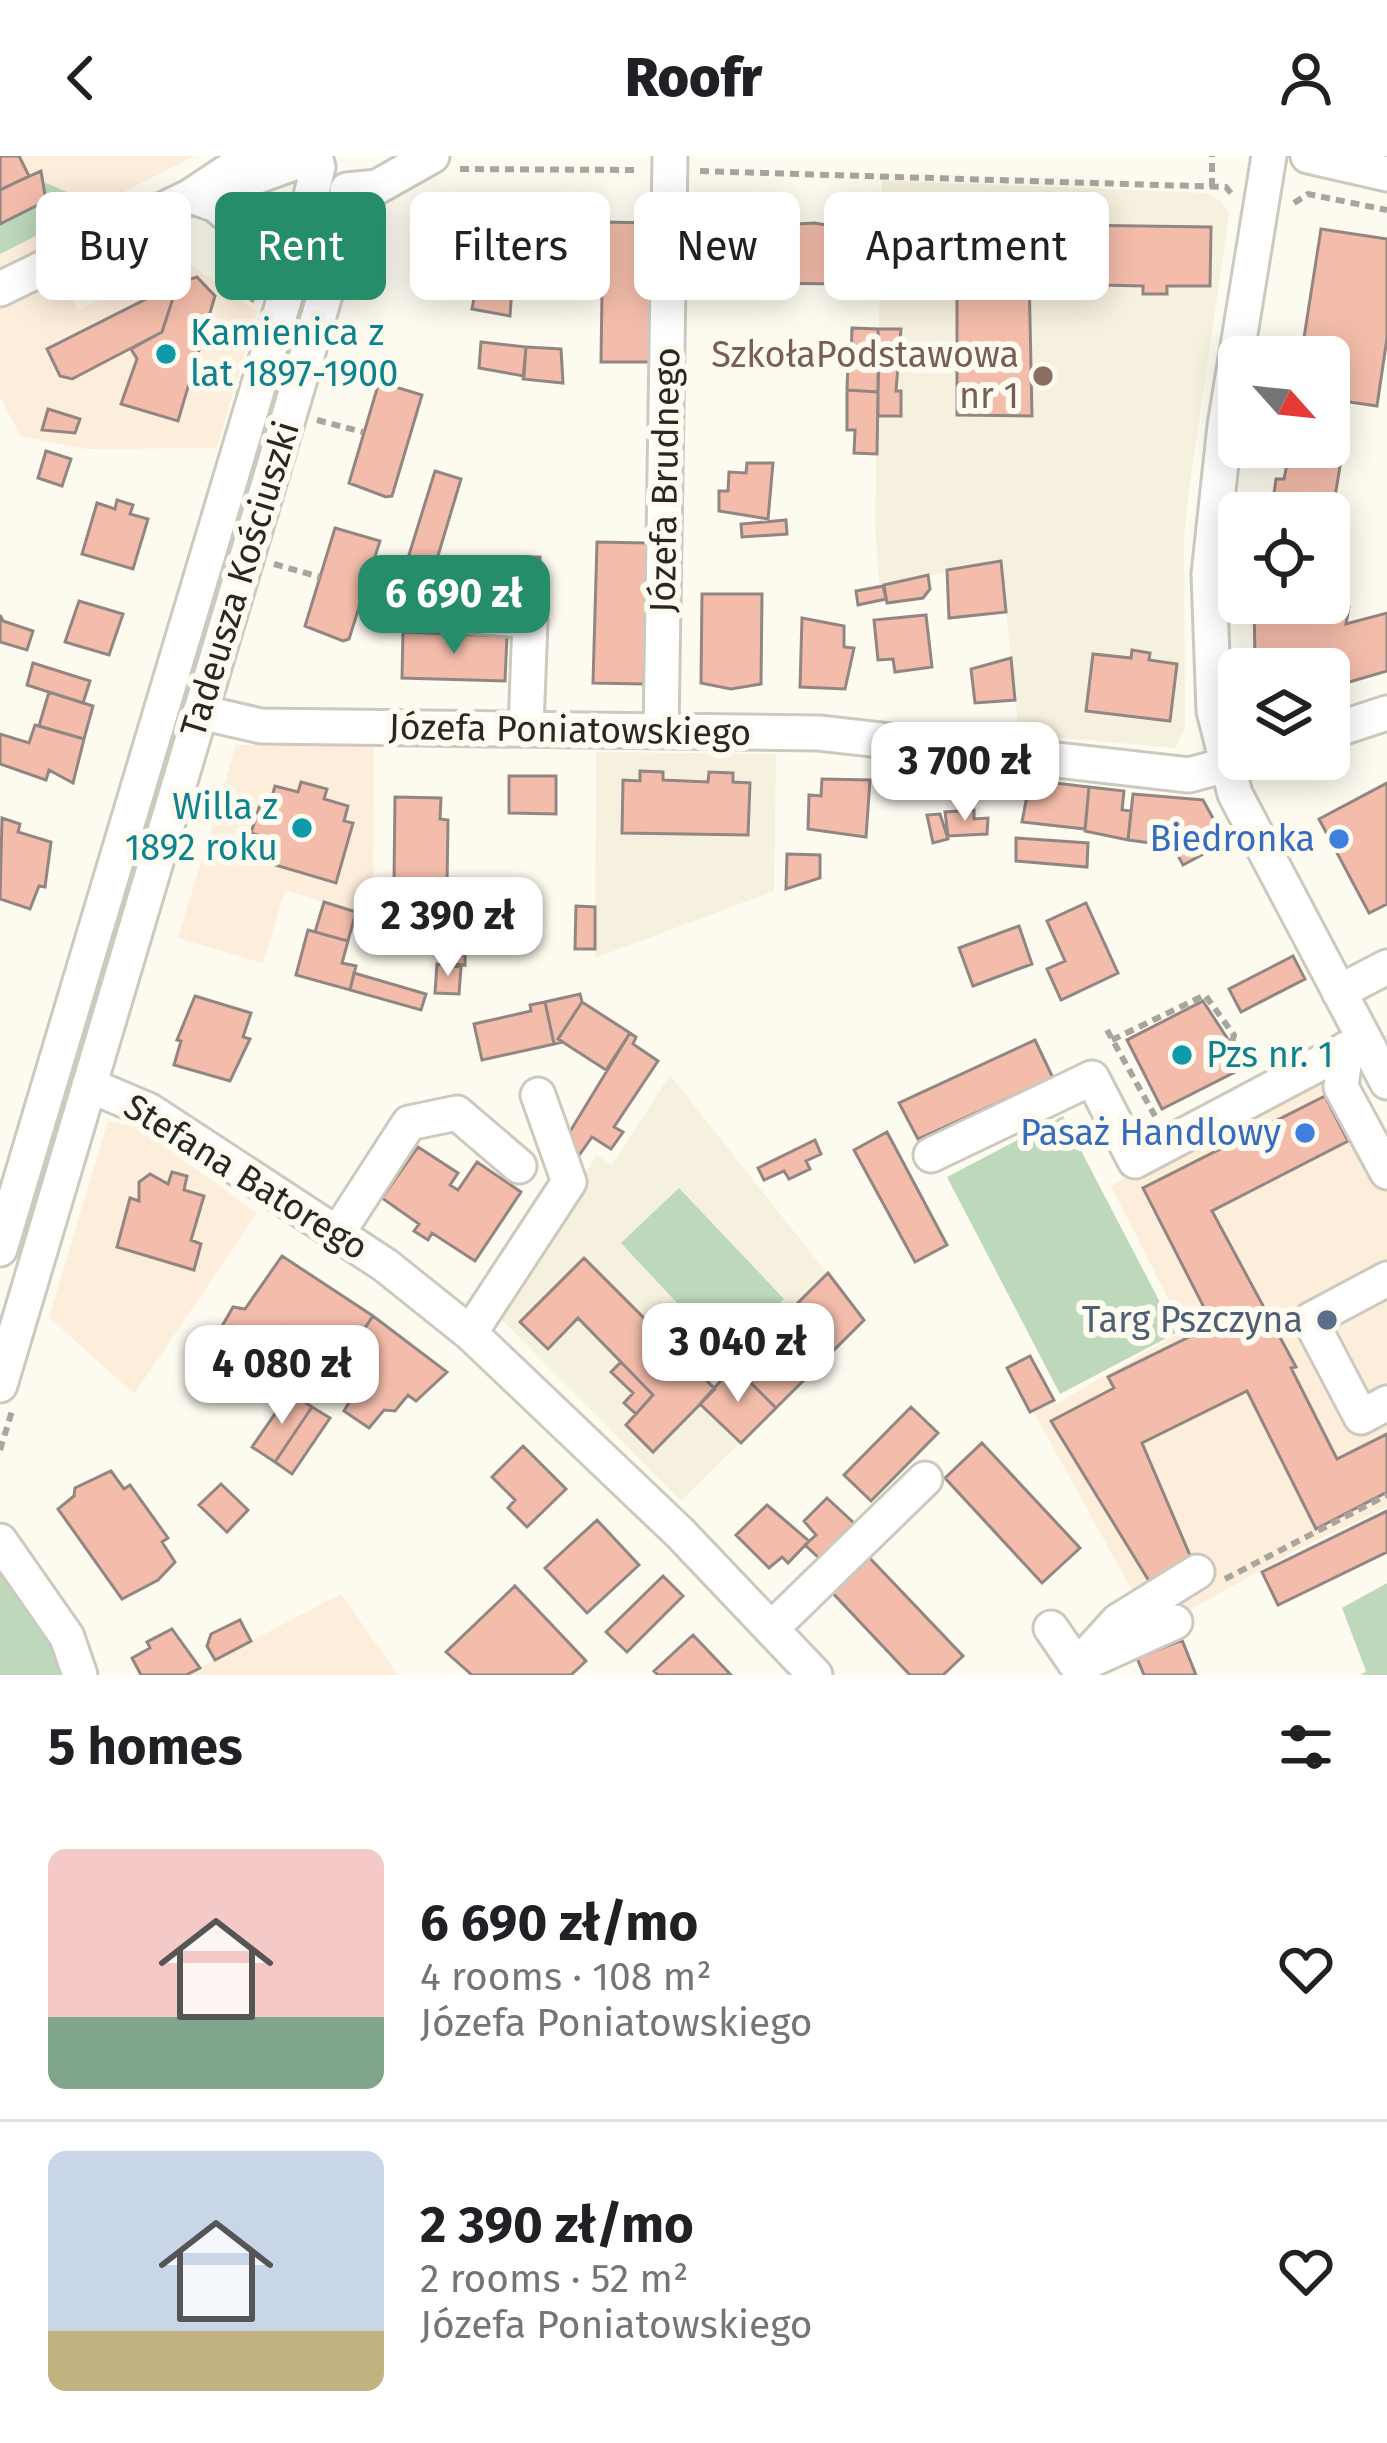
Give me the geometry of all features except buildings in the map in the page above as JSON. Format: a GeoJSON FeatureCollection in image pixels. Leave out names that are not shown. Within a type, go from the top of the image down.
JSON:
{"type":"FeatureCollection","features":[{"type":"Feature","properties":{"kind":"street"},"geometry":{"type":"LineString","coordinates":[[191,196],[251,156]]}},
{"type":"Feature","properties":{"kind":"street"},"geometry":{"type":"LineString","coordinates":[[1218,698],[1210,670],[1210,574],[1225,426],[1269,156]]}},
{"type":"Feature","properties":{"kind":"street"},"geometry":{"type":"LineString","coordinates":[[1308,156],[1387,174]]}},
{"type":"Feature","properties":{"kind":"street"},"geometry":{"type":"LineString","coordinates":[[191,196],[298,161],[316,162],[336,186],[444,162]]}},
{"type":"Feature","properties":{"kind":"street","name":"Tadeusza Kościuszki"},"geometry":{"type":"LineString","coordinates":[[310,192],[316,162]]}},
{"type":"Feature","properties":{"kind":"street","name":"Józefa Brudnego"},"geometry":{"type":"LineString","coordinates":[[661,731],[670,163]]}},
{"type":"Feature","properties":{"kind":"street","name":"Tadeusza Kościuszki"},"geometry":{"type":"LineString","coordinates":[[0,1385],[342,238],[384,176]]}},
{"type":"Feature","properties":{"kind":"street"},"geometry":{"type":"LineString","coordinates":[[191,196],[215,205]]}},
{"type":"Feature","properties":{"kind":"street"},"geometry":{"type":"LineString","coordinates":[[0,289],[36,271]]}},
{"type":"Feature","properties":{"kind":"street","name":"Tadeusza Kościuszki"},"geometry":{"type":"LineString","coordinates":[[0,1249],[284,300]]}},
{"type":"Feature","properties":{"kind":"street"},"geometry":{"type":"LineString","coordinates":[[407,610],[530,621],[526,728]]}},
{"type":"Feature","properties":{"kind":"street","name":"Józefa Poniatowskiego"},"geometry":{"type":"LineString","coordinates":[[200,712],[261,726],[819,733],[1190,775],[1218,768]]}},
{"type":"Feature","properties":{"kind":"street"},"geometry":{"type":"LineString","coordinates":[[1350,726],[1387,713]]}},
{"type":"Feature","properties":{"kind":"street"},"geometry":{"type":"LineString","coordinates":[[1240,780],[1248,822],[1339,992],[1355,1045],[1387,1082]]}},
{"type":"Feature","properties":{"kind":"street"},"geometry":{"type":"LineString","coordinates":[[1339,992],[1387,967]]}},
{"type":"Feature","properties":{"kind":"street"},"geometry":{"type":"LineString","coordinates":[[931,1155],[1092,1078],[1135,1161],[1355,1045]]}},
{"type":"Feature","properties":{"kind":"street"},"geometry":{"type":"LineString","coordinates":[[1355,1045],[1341,1087],[1380,1159]]}},
{"type":"Feature","properties":{"kind":"street","name":"Stefana Batorego"},"geometry":{"type":"LineString","coordinates":[[88,1085],[150,1111],[337,1234],[470,1333],[680,1533],[815,1675]]}},
{"type":"Feature","properties":{"kind":"street"},"geometry":{"type":"LineString","coordinates":[[470,1333],[569,1182],[538,1095]]}},
{"type":"Feature","properties":{"kind":"street"},"geometry":{"type":"LineString","coordinates":[[337,1234],[409,1124],[458,1113],[519,1166]]}},
{"type":"Feature","properties":{"kind":"street"},"geometry":{"type":"LineString","coordinates":[[1387,1280],[1310,1320],[1361,1417],[1387,1403]]}},
{"type":"Feature","properties":{"kind":"street"},"geometry":{"type":"LineString","coordinates":[[772,1629],[925,1479]]}},
{"type":"Feature","properties":{"kind":"street"},"geometry":{"type":"LineString","coordinates":[[0,1541],[67,1637],[80,1675]]}},
{"type":"Feature","properties":{"kind":"street"},"geometry":{"type":"LineString","coordinates":[[1068,1671],[1118,1621],[1201,1581]]}},
{"type":"Feature","properties":{"kind":"street"},"geometry":{"type":"LineString","coordinates":[[1068,1671],[1175,1622]]}},
{"type":"Feature","properties":{"kind":"street"},"geometry":{"type":"LineString","coordinates":[[1051,1628],[1068,1671]]}},
{"type":"Feature","properties":{"kind":"path"},"geometry":{"type":"LineString","coordinates":[[1212,156],[1212,187]]}},
{"type":"Feature","properties":{"kind":"path"},"geometry":{"type":"LineString","coordinates":[[444,162],[670,163],[1226,187],[1237,208]]}},
{"type":"Feature","properties":{"kind":"path"},"geometry":{"type":"LineString","coordinates":[[1291,211],[1296,199],[1308,194],[1387,210]]}},
{"type":"Feature","properties":{"kind":"path"},"geometry":{"type":"LineString","coordinates":[[254,300],[263,307]]}},
{"type":"Feature","properties":{"kind":"path"},"geometry":{"type":"LineString","coordinates":[[308,417],[363,432]]}},
{"type":"Feature","properties":{"kind":"path"},"geometry":{"type":"LineString","coordinates":[[265,561],[320,577]]}},
{"type":"Feature","properties":{"kind":"path"},"geometry":{"type":"LineString","coordinates":[[1112,1040],[1205,995],[1234,1035],[1232,1043],[1254,1068]]}},
{"type":"Feature","properties":{"kind":"path"},"geometry":{"type":"LineString","coordinates":[[1107,1030],[1155,1117],[1175,1107]]}},
{"type":"Feature","properties":{"kind":"path"},"geometry":{"type":"LineString","coordinates":[[1234,1078],[1272,1059]]}},
{"type":"Feature","properties":{"kind":"path"},"geometry":{"type":"LineString","coordinates":[[0,1430],[5,1431],[0,1450]]}},
{"type":"Feature","properties":{"kind":"path"},"geometry":{"type":"LineString","coordinates":[[1201,1581],[1387,1496]]}},
{"type":"Feature","properties":{"kind":"shaded area"},"geometry":{"type":"Polygon","coordinates":[[[0,156],[195,156],[123,192],[36,192],[36,256],[0,275],[0,156]]]}},
{"type":"Feature","properties":{"kind":"shaded area","name":"SzkołaPodstawowa nr 1"},"geometry":{"type":"Polygon","coordinates":[[[882,180],[1205,193],[1222,202],[1229,215],[1184,537],[1185,729],[1175,748],[1019,734],[1001,562],[879,585],[875,524],[880,300],[1109,300],[1109,192],[882,192],[882,180]]]}},
{"type":"Feature","properties":{"kind":"shaded area"},"geometry":{"type":"Polygon","coordinates":[[[191,265],[215,282],[215,300],[241,300],[257,311],[217,448],[86,449],[21,436],[0,398],[0,307],[36,290],[36,300],[73,300],[78,310],[99,300],[191,300],[191,265]]]}},
{"type":"Feature","properties":{"kind":"shaded area"},"geometry":{"type":"Polygon","coordinates":[[[236,745],[374,745],[373,917],[285,890],[263,963],[178,938],[236,745]]]}},
{"type":"Feature","properties":{"kind":"shaded area"},"geometry":{"type":"Polygon","coordinates":[[[596,752],[776,754],[774,891],[595,958],[596,752]]]}},
{"type":"Feature","properties":{"kind":"shaded area"},"geometry":{"type":"Polygon","coordinates":[[[1343,1053],[1387,1139],[1387,1507],[1294,1551],[1198,1606],[1149,1621],[1033,1411],[1054,1400],[1056,1404],[1184,1330],[1111,1186],[1343,1053]]]}},
{"type":"Feature","properties":{"kind":"shaded area"},"geometry":{"type":"Polygon","coordinates":[[[670,1075],[864,1320],[681,1501],[495,1313],[597,1155],[612,1165],[670,1075]]]}},
{"type":"Feature","properties":{"kind":"shaded area"},"geometry":{"type":"Polygon","coordinates":[[[108,1121],[139,1128],[257,1213],[134,1394],[49,1317],[108,1121]]]}},
{"type":"Feature","properties":{"kind":"shaded area"},"geometry":{"type":"Polygon","coordinates":[[[341,1594],[398,1675],[186,1675],[341,1594]]]}},
{"type":"Feature","properties":{"kind":"green space"},"geometry":{"type":"Polygon","coordinates":[[[46,183],[67,192],[42,192],[40,187],[46,183]]]}},
{"type":"Feature","properties":{"kind":"green space"},"geometry":{"type":"Polygon","coordinates":[[[36,206],[36,236],[0,254],[0,224],[36,206]]]}},
{"type":"Feature","properties":{"kind":"green space"},"geometry":{"type":"Polygon","coordinates":[[[1063,1116],[1176,1333],[1060,1394],[947,1177],[1063,1116]]]}},
{"type":"Feature","properties":{"kind":"green space"},"geometry":{"type":"Polygon","coordinates":[[[679,1188],[784,1299],[724,1353],[621,1243],[679,1188]]]}},
{"type":"Feature","properties":{"kind":"green space"},"geometry":{"type":"Polygon","coordinates":[[[0,1564],[48,1633],[66,1675],[0,1675],[0,1564]]]}},
{"type":"Feature","properties":{"kind":"green space"},"geometry":{"type":"Polygon","coordinates":[[[1387,1583],[1387,1675],[1361,1675],[1366,1671],[1342,1608],[1387,1583]]]}},
{"type":"Feature","properties":{"kind":"place","name":"Kamienica z lat 1897-1900"},"geometry":{"type":"Point","coordinates":[166,354]}},
{"type":"Feature","properties":{"kind":"place","name":"SzkołaPodstawowa nr 1"},"geometry":{"type":"Point","coordinates":[1043,376]}},
{"type":"Feature","properties":{"kind":"place","name":"Willa z 1892 roku"},"geometry":{"type":"Point","coordinates":[302,828]}},
{"type":"Feature","properties":{"kind":"place","name":"Biedronka"},"geometry":{"type":"Point","coordinates":[1339,839]}},
{"type":"Feature","properties":{"kind":"place","name":"Pzs nr. 1"},"geometry":{"type":"Point","coordinates":[1182,1055]}},
{"type":"Feature","properties":{"kind":"place","name":"Pasaż Handlowy"},"geometry":{"type":"Point","coordinates":[1305,1133]}},
{"type":"Feature","properties":{"kind":"place","name":"Targ Pszczyna"},"geometry":{"type":"Point","coordinates":[1327,1320]}}]}
